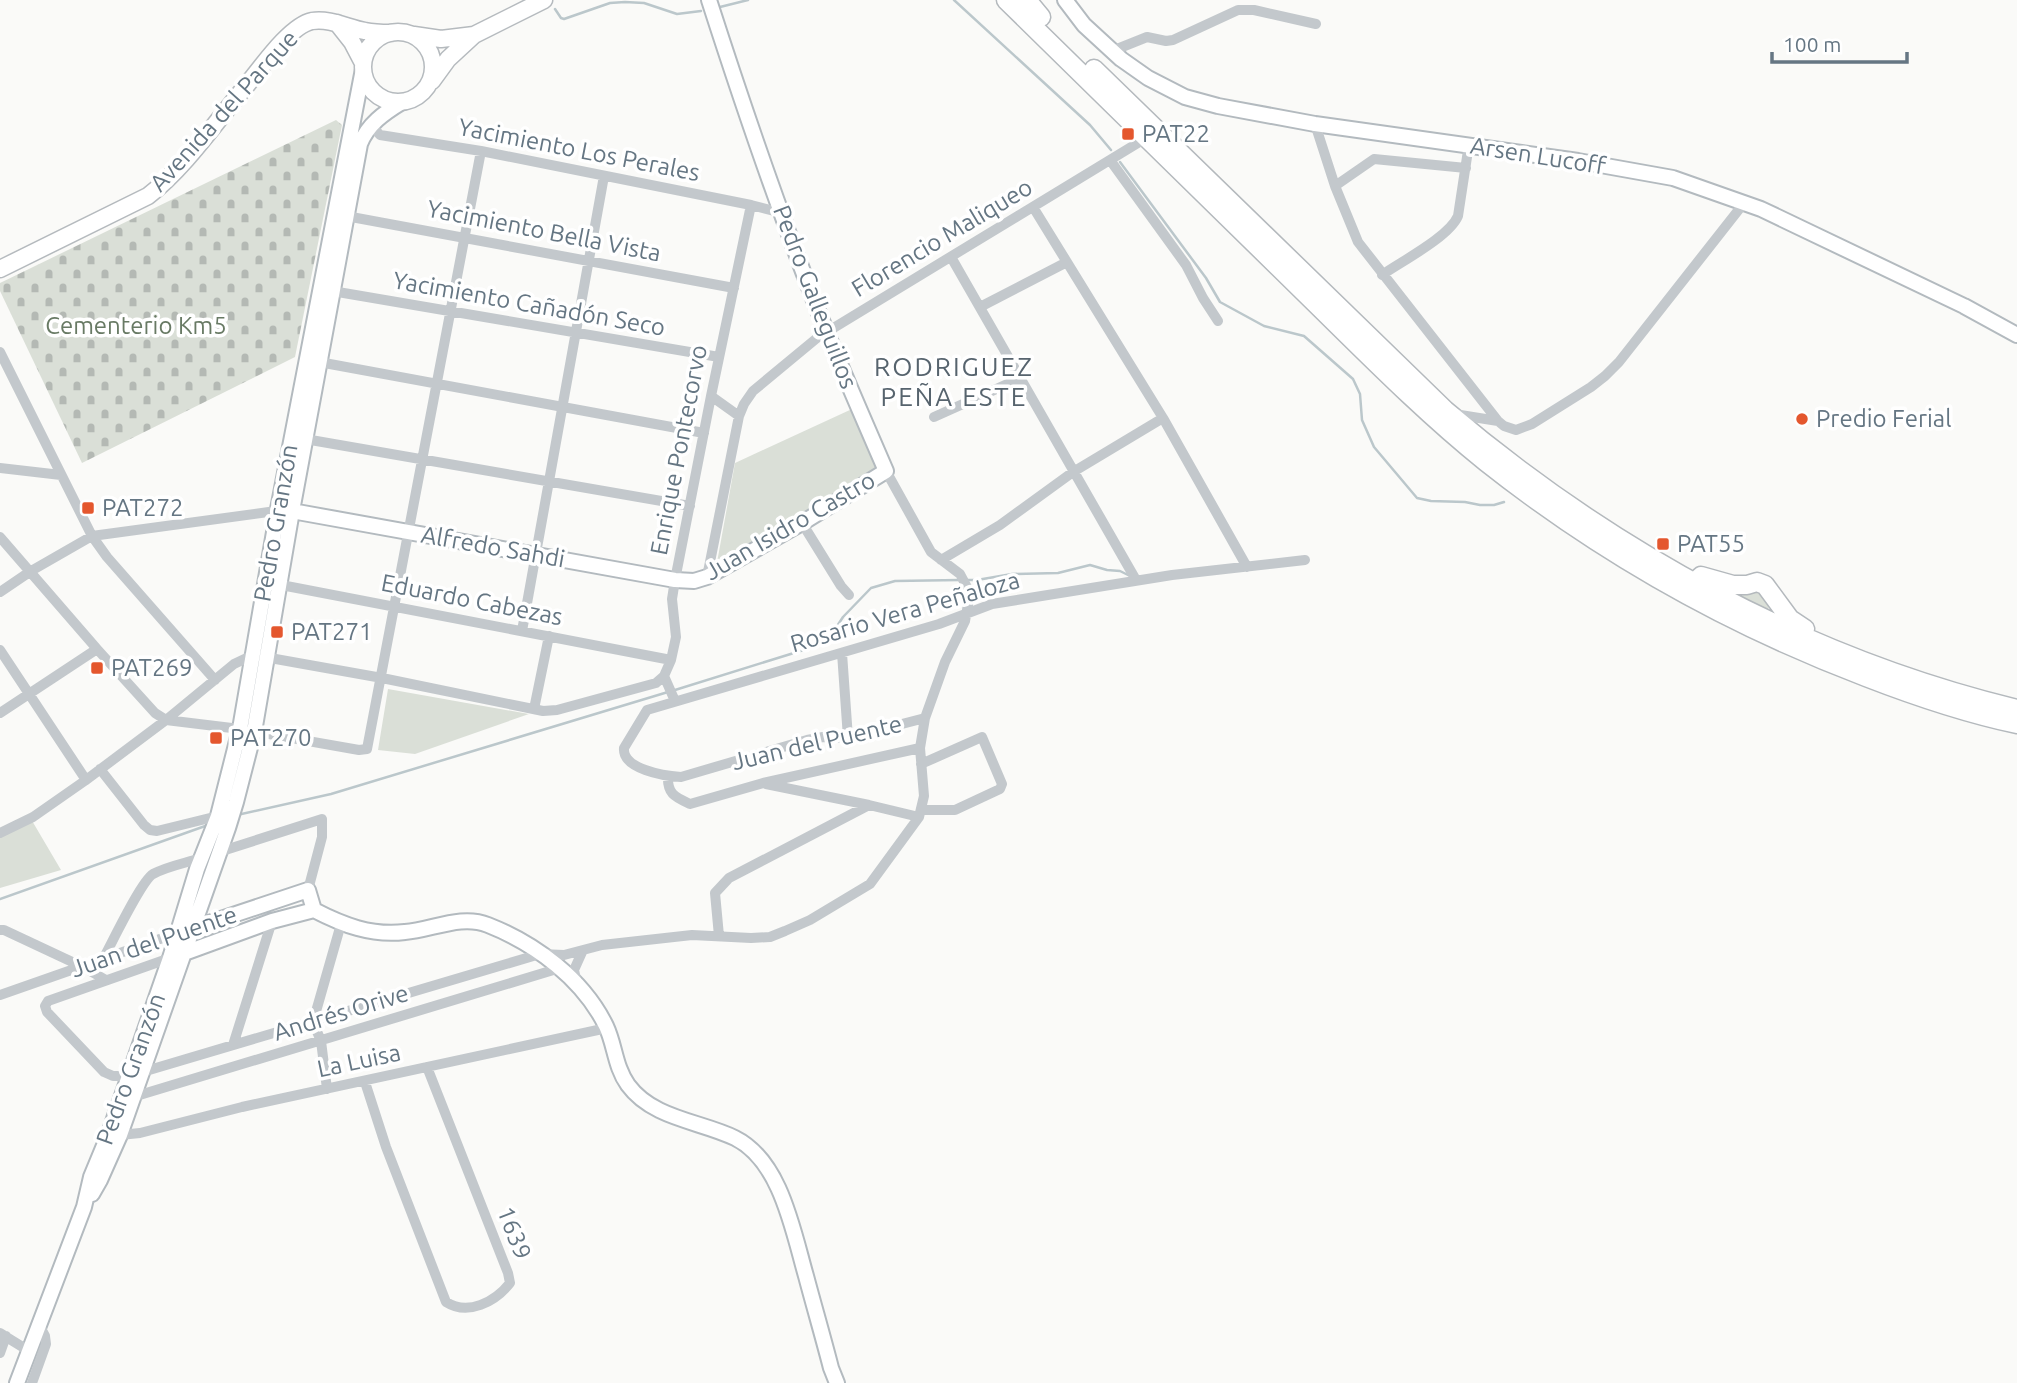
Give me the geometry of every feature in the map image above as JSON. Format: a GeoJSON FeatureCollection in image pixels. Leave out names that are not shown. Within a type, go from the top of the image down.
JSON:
{"type":"FeatureCollection","features":[{"type":"Feature","properties":{"kind":"highway"},"geometry":{"type":"LineString","coordinates":[[993,0],[1046,39]]}},
{"type":"Feature","properties":{"kind":"highway"},"geometry":{"type":"LineString","coordinates":[[1006,0],[1426,410],[1486,461],[1585,533],[1674,588],[1777,641],[1915,695],[2017,724]]}},
{"type":"Feature","properties":{"kind":"highway"},"geometry":{"type":"LineString","coordinates":[[1025,0],[1450,414],[1565,503],[1665,566],[1766,619],[1833,649],[1953,692],[2017,709]]}},
{"type":"Feature","properties":{"kind":"highway"},"geometry":{"type":"LineString","coordinates":[[1665,566],[1733,585],[1761,583],[1790,619],[1833,649]]}},
{"type":"Feature","properties":{"kind":"main road"},"geometry":{"type":"LineString","coordinates":[[337,23],[352,42],[369,87],[378,96],[402,102],[419,95],[448,59],[474,35],[544,0]]}},
{"type":"Feature","properties":{"kind":"main road","name":"Avenida del Parque"},"geometry":{"type":"LineString","coordinates":[[0,269],[148,196],[173,174],[292,33],[308,22],[337,23],[373,33],[391,33]]}},
{"type":"Feature","properties":{"kind":"main road"},"geometry":{"type":"LineString","coordinates":[[363,66],[370,46],[380,37],[391,33],[441,39],[474,35]]}},
{"type":"Feature","properties":{"kind":"main road"},"geometry":{"type":"LineString","coordinates":[[410,34],[425,44],[432,55],[434,68],[428,86]]}},
{"type":"Feature","properties":{"kind":"street","name":"Pedro Galleguillos"},"geometry":{"type":"LineString","coordinates":[[709,0],[748,120],[827,333],[886,471],[931,552],[960,574],[968,589],[966,613]]}},
{"type":"Feature","properties":{"kind":"street","name":"Arsen Lucoff"},"geometry":{"type":"LineString","coordinates":[[1065,0],[1077,18],[1112,51],[1148,78],[1185,96],[1218,106],[1315,124],[1469,144],[1673,178],[1761,209],[1964,306],[2017,335]]}},
{"type":"Feature","properties":{"kind":"street"},"geometry":{"type":"LineString","coordinates":[[1112,51],[1147,37],[1172,40],[1238,10],[1254,10],[1316,24]]}},
{"type":"Feature","properties":{"kind":"street","name":"Pedro Granzón"},"geometry":{"type":"LineString","coordinates":[[17,1383],[84,1207],[91,1177],[136,1074],[176,956],[192,928],[236,802],[363,66]]}},
{"type":"Feature","properties":{"kind":"street"},"geometry":{"type":"LineString","coordinates":[[371,125],[402,102]]}},
{"type":"Feature","properties":{"kind":"street"},"geometry":{"type":"LineString","coordinates":[[1315,124],[1349,225],[1358,242],[1498,421],[1516,430],[1532,424],[1591,387],[1619,362],[1744,203]]}},
{"type":"Feature","properties":{"kind":"street","name":"Yacimiento Los Perales"},"geometry":{"type":"LineString","coordinates":[[371,125],[380,135],[481,151],[782,213]]}},
{"type":"Feature","properties":{"kind":"street","name":"Pedro Granzón"},"geometry":{"type":"LineString","coordinates":[[285,510],[305,439],[360,144],[371,125]]}},
{"type":"Feature","properties":{"kind":"street","name":"Florencio Maliqueo"},"geometry":{"type":"LineString","coordinates":[[700,579],[739,416],[753,391],[794,355],[827,333],[1146,138]]}},
{"type":"Feature","properties":{"kind":"street"},"geometry":{"type":"LineString","coordinates":[[1382,275],[1455,224],[1469,144]]}},
{"type":"Feature","properties":{"kind":"street"},"geometry":{"type":"LineString","coordinates":[[0,537],[155,713],[166,720],[247,730],[359,750],[367,749],[481,151]]}},
{"type":"Feature","properties":{"kind":"street"},"geometry":{"type":"LineString","coordinates":[[1335,186],[1374,159],[1466,168]]}},
{"type":"Feature","properties":{"kind":"street"},"geometry":{"type":"LineString","coordinates":[[1110,160],[1186,265],[1217,321]]}},
{"type":"Feature","properties":{"kind":"street"},"geometry":{"type":"LineString","coordinates":[[522,631],[604,176]]}},
{"type":"Feature","properties":{"kind":"street","name":"Enrique Pontecorvo"},"geometry":{"type":"LineString","coordinates":[[664,677],[676,638],[672,598],[675,580],[751,205]]}},
{"type":"Feature","properties":{"kind":"street"},"geometry":{"type":"LineString","coordinates":[[1033,207],[1163,418],[1247,567]]}},
{"type":"Feature","properties":{"kind":"street","name":"Yacimiento Bella Vista"},"geometry":{"type":"LineString","coordinates":[[346,216],[734,288]]}},
{"type":"Feature","properties":{"kind":"street"},"geometry":{"type":"LineString","coordinates":[[951,257],[1136,580]]}},
{"type":"Feature","properties":{"kind":"street"},"geometry":{"type":"LineString","coordinates":[[980,307],[1067,262]]}},
{"type":"Feature","properties":{"kind":"street","name":"Yacimiento Cañadón Seco"},"geometry":{"type":"LineString","coordinates":[[332,291],[719,357]]}},
{"type":"Feature","properties":{"kind":"street"},"geometry":{"type":"LineString","coordinates":[[0,352],[92,536],[107,557],[215,680]]}},
{"type":"Feature","properties":{"kind":"street"},"geometry":{"type":"LineString","coordinates":[[319,362],[704,433]]}},
{"type":"Feature","properties":{"kind":"street"},"geometry":{"type":"LineString","coordinates":[[934,417],[1021,378]]}},
{"type":"Feature","properties":{"kind":"street"},"geometry":{"type":"LineString","coordinates":[[711,396],[739,416]]}},
{"type":"Feature","properties":{"kind":"street"},"geometry":{"type":"LineString","coordinates":[[1450,414],[1498,421]]}},
{"type":"Feature","properties":{"kind":"street"},"geometry":{"type":"LineString","coordinates":[[941,560],[1000,525],[1073,472],[1163,418]]}},
{"type":"Feature","properties":{"kind":"street"},"geometry":{"type":"LineString","coordinates":[[305,439],[690,506]]}},
{"type":"Feature","properties":{"kind":"street"},"geometry":{"type":"LineString","coordinates":[[0,468],[61,475]]}},
{"type":"Feature","properties":{"kind":"street","name":"Juan Isidro Castro"},"geometry":{"type":"LineString","coordinates":[[700,579],[802,523],[886,471]]}},
{"type":"Feature","properties":{"kind":"street"},"geometry":{"type":"LineString","coordinates":[[0,592],[92,536],[285,510]]}},
{"type":"Feature","properties":{"kind":"street","name":"Alfredo Sahdi"},"geometry":{"type":"LineString","coordinates":[[285,510],[675,580],[700,579]]}},
{"type":"Feature","properties":{"kind":"street"},"geometry":{"type":"LineString","coordinates":[[802,523],[849,595]]}},
{"type":"Feature","properties":{"kind":"street","name":"Rosario Vera Peñaloza"},"geometry":{"type":"LineString","coordinates":[[668,776],[636,767],[624,754],[624,748],[647,710],[939,624],[992,604],[1136,580],[1305,560]]}},
{"type":"Feature","properties":{"kind":"street","name":"Eduardo Cabezas"},"geometry":{"type":"LineString","coordinates":[[272,584],[671,660]]}},
{"type":"Feature","properties":{"kind":"street"},"geometry":{"type":"LineString","coordinates":[[920,814],[924,796],[920,748],[925,718],[966,613]]}},
{"type":"Feature","properties":{"kind":"street"},"geometry":{"type":"LineString","coordinates":[[534,709],[549,636]]}},
{"type":"Feature","properties":{"kind":"street"},"geometry":{"type":"LineString","coordinates":[[0,713],[97,649]]}},
{"type":"Feature","properties":{"kind":"street"},"geometry":{"type":"LineString","coordinates":[[0,650],[86,780]]}},
{"type":"Feature","properties":{"kind":"street"},"geometry":{"type":"LineString","coordinates":[[842,653],[848,738]]}},
{"type":"Feature","properties":{"kind":"street"},"geometry":{"type":"LineString","coordinates":[[2,829],[33,817],[86,780],[166,720],[234,664],[260,656],[543,711],[557,710],[656,683],[664,677],[675,701]]}},
{"type":"Feature","properties":{"kind":"street","name":"Juan del Puente"},"geometry":{"type":"LineString","coordinates":[[920,748],[763,783],[690,804],[671,793],[667,787],[668,776],[681,777],[807,740],[823,737],[848,738],[925,718]]}},
{"type":"Feature","properties":{"kind":"street","name":"Pedro Granzón"},"geometry":{"type":"LineString","coordinates":[[176,956],[177,933],[247,730]]}},
{"type":"Feature","properties":{"kind":"street"},"geometry":{"type":"LineString","coordinates":[[763,783],[920,814],[955,810],[1000,789],[1002,784],[982,737],[921,764]]}},
{"type":"Feature","properties":{"kind":"street"},"geometry":{"type":"LineString","coordinates":[[100,769],[150,830],[157,831],[218,816]]}},
{"type":"Feature","properties":{"kind":"street"},"geometry":{"type":"LineString","coordinates":[[719,936],[715,893],[729,878],[869,805]]}},
{"type":"Feature","properties":{"kind":"street","name":"Andrés Orive"},"geometry":{"type":"LineString","coordinates":[[136,1074],[540,954],[564,955],[602,945],[692,935],[770,937],[810,920],[870,884],[920,814]]}},
{"type":"Feature","properties":{"kind":"street"},"geometry":{"type":"LineString","coordinates":[[219,852],[321,818],[322,837],[308,890],[314,910],[341,924],[377,932],[406,932],[471,921],[487,924],[512,936],[560,968],[591,999],[607,1028],[621,1074],[639,1098],[655,1109],[736,1139],[753,1150],[765,1164],[787,1208],[831,1368],[838,1383]]}},
{"type":"Feature","properties":{"kind":"street"},"geometry":{"type":"LineString","coordinates":[[102,961],[150,875],[201,858]]}},
{"type":"Feature","properties":{"kind":"street","name":"Juan del Puente"},"geometry":{"type":"LineString","coordinates":[[0,995],[308,890]]}},
{"type":"Feature","properties":{"kind":"street","name":"Juan del Puente"},"geometry":{"type":"LineString","coordinates":[[136,1074],[113,1076],[104,1072],[47,1012],[45,1006],[48,1001],[272,921],[314,910]]}},
{"type":"Feature","properties":{"kind":"street"},"geometry":{"type":"LineString","coordinates":[[233,1045],[272,921]]}},
{"type":"Feature","properties":{"kind":"street"},"geometry":{"type":"LineString","coordinates":[[327,1089],[321,1041],[313,1022],[341,924]]}},
{"type":"Feature","properties":{"kind":"street"},"geometry":{"type":"LineString","coordinates":[[0,930],[106,980]]}},
{"type":"Feature","properties":{"kind":"street"},"geometry":{"type":"LineString","coordinates":[[577,984],[574,970],[583,950]]}},
{"type":"Feature","properties":{"kind":"street","name":"Andrés Orive"},"geometry":{"type":"LineString","coordinates":[[133,1097],[560,968]]}},
{"type":"Feature","properties":{"kind":"street","name":"La Luisa"},"geometry":{"type":"LineString","coordinates":[[120,1135],[139,1133],[242,1107],[607,1028]]}},
{"type":"Feature","properties":{"kind":"street","name":"1639"},"geometry":{"type":"LineString","coordinates":[[365,1082],[386,1147],[446,1302],[460,1309],[479,1306],[502,1292],[510,1283],[508,1273],[427,1068]]}},
{"type":"Feature","properties":{"kind":"street","name":"Pedro Granzón"},"geometry":{"type":"LineString","coordinates":[[84,1207],[100,1180],[120,1135],[133,1097],[136,1074]]}},
{"type":"Feature","properties":{"kind":"street"},"geometry":{"type":"LineString","coordinates":[[32,1383],[46,1343],[39,1325]]}},
{"type":"Feature","properties":{"kind":"street"},"geometry":{"type":"LineString","coordinates":[[0,1353],[3,1334],[29,1351]]}},
{"type":"Feature","properties":{"kind":"green space","name":"Cementerio Km5"},"geometry":{"type":"Polygon","coordinates":[[[336,120],[342,125],[295,357],[82,463],[0,291],[0,283],[336,120]]]}},
{"type":"Feature","properties":{"kind":"green space"},"geometry":{"type":"Polygon","coordinates":[[[852,409],[877,468],[716,568],[735,463],[852,409]]]}},
{"type":"Feature","properties":{"kind":"green space"},"geometry":{"type":"Polygon","coordinates":[[[1758,587],[1769,608],[1766,611],[1729,591],[1758,587]]]}},
{"type":"Feature","properties":{"kind":"green space"},"geometry":{"type":"Polygon","coordinates":[[[388,689],[529,714],[415,754],[378,750],[388,689]]]}},
{"type":"Feature","properties":{"kind":"green space"},"geometry":{"type":"Polygon","coordinates":[[[31,819],[61,870],[0,888],[0,837],[31,819]]]}},
{"type":"Feature","properties":{"kind":"waterway"},"geometry":{"type":"LineString","coordinates":[[720,7],[748,0]]}},
{"type":"Feature","properties":{"kind":"waterway"},"geometry":{"type":"LineString","coordinates":[[954,0],[1090,125],[1111,150]]}},
{"type":"Feature","properties":{"kind":"waterway"},"geometry":{"type":"LineString","coordinates":[[555,9],[564,19],[610,3],[625,2],[644,3],[677,14],[701,11]]}},
{"type":"Feature","properties":{"kind":"waterway"},"geometry":{"type":"LineString","coordinates":[[1120,162],[1206,278],[1220,302],[1264,326],[1304,336],[1353,379],[1360,394],[1362,420],[1374,447],[1417,498],[1480,505],[1504,502]]}},
{"type":"Feature","properties":{"kind":"waterway"},"geometry":{"type":"LineString","coordinates":[[967,580],[1012,574],[1058,573],[1090,565],[1128,575]]}},
{"type":"Feature","properties":{"kind":"waterway"},"geometry":{"type":"LineString","coordinates":[[675,690],[810,648],[830,637],[843,617],[871,588],[895,581],[960,580]]}},
{"type":"Feature","properties":{"kind":"waterway"},"geometry":{"type":"LineString","coordinates":[[237,815],[331,794],[668,692]]}},
{"type":"Feature","properties":{"kind":"waterway"},"geometry":{"type":"LineString","coordinates":[[0,899],[208,825]]}},
{"type":"Feature","properties":{"kind":"place","name":"PAT22"},"geometry":{"type":"Point","coordinates":[1128,134]}},
{"type":"Feature","properties":{"kind":"place","name":"Predio Ferial"},"geometry":{"type":"Point","coordinates":[1802,419]}},
{"type":"Feature","properties":{"kind":"place","name":"PAT272"},"geometry":{"type":"Point","coordinates":[88,508]}},
{"type":"Feature","properties":{"kind":"place","name":"PAT55"},"geometry":{"type":"Point","coordinates":[1663,544]}},
{"type":"Feature","properties":{"kind":"place","name":"PAT271"},"geometry":{"type":"Point","coordinates":[277,632]}},
{"type":"Feature","properties":{"kind":"place","name":"PAT269"},"geometry":{"type":"Point","coordinates":[97,668]}},
{"type":"Feature","properties":{"kind":"place","name":"PAT270"},"geometry":{"type":"Point","coordinates":[216,738]}},
{"type":"Feature","properties":{"kind":"district","name":"RODRIGUEZ PEÑA ESTE"},"geometry":{"type":"Point","coordinates":[954,382]}}]}
